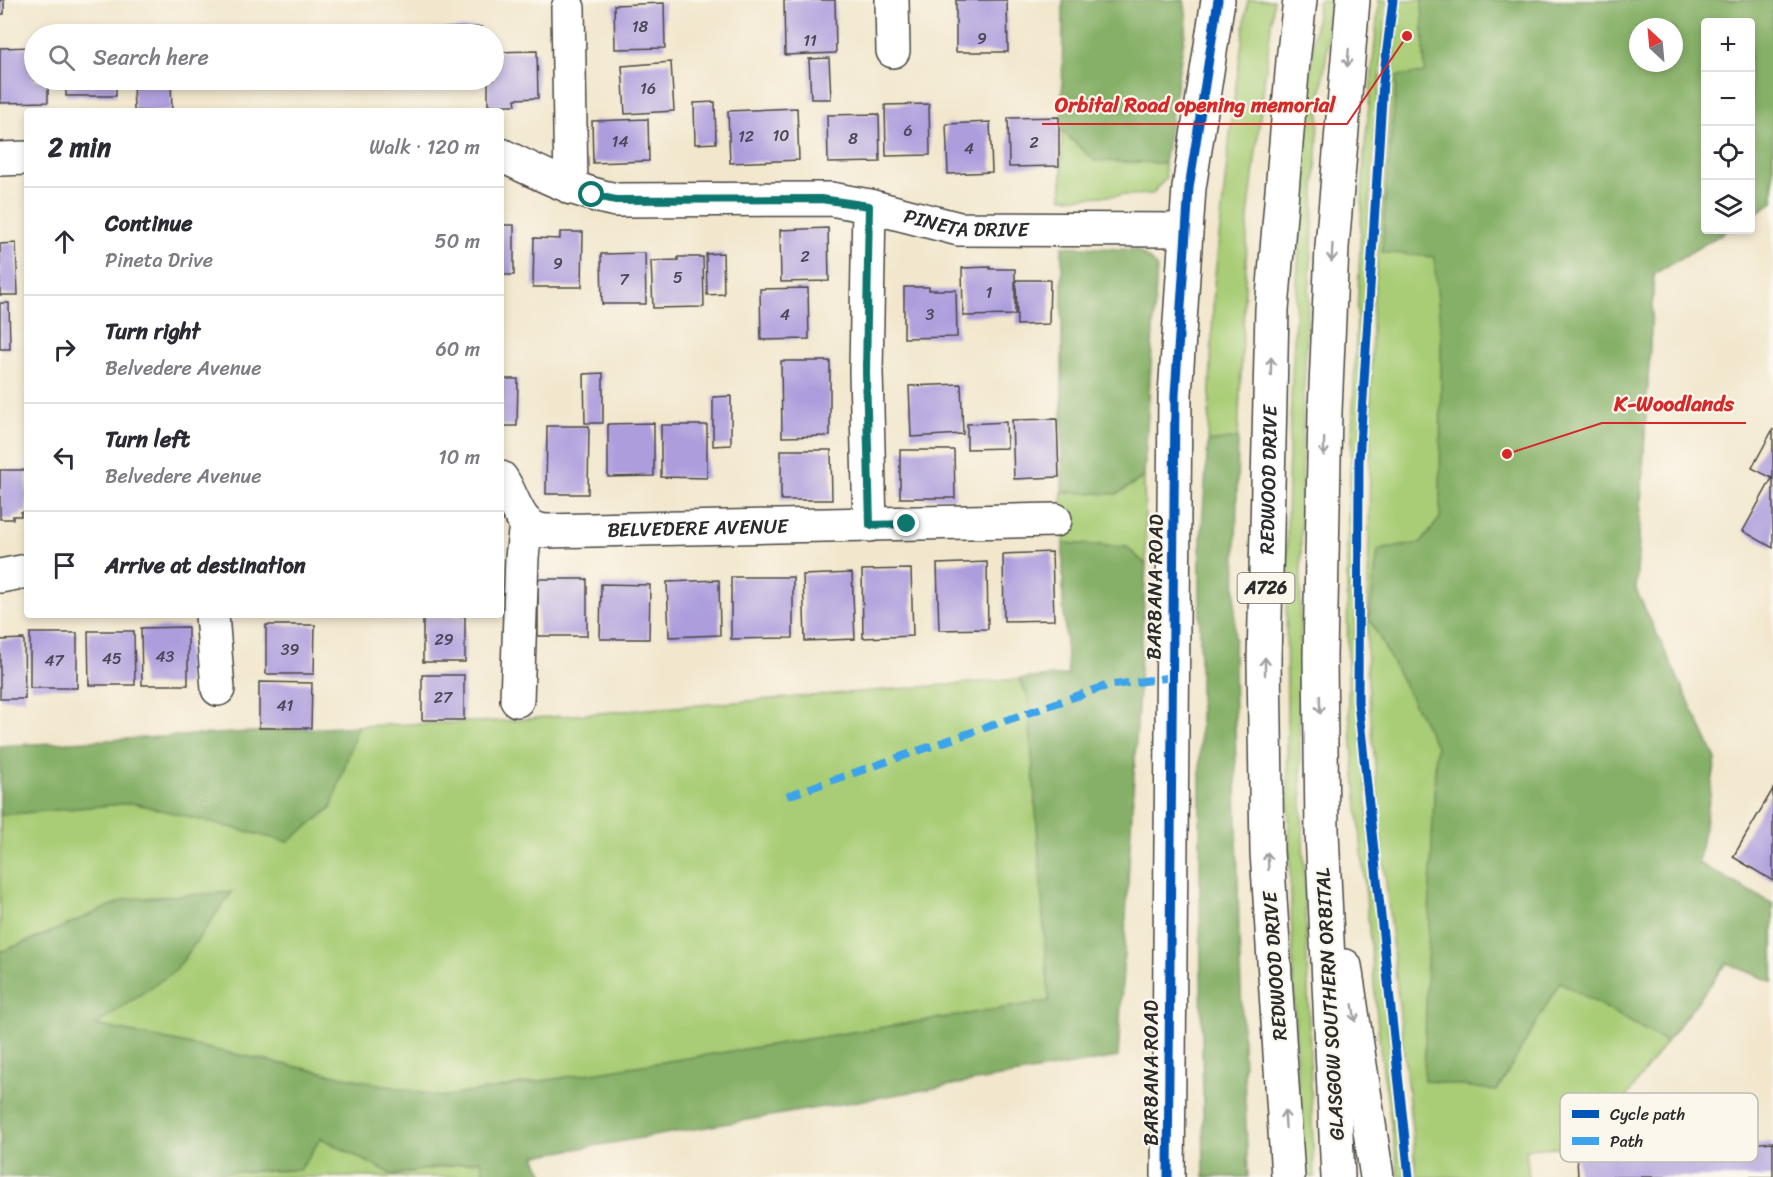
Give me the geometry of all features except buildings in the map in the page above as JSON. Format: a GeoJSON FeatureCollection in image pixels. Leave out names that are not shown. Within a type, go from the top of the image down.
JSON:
{"type":"FeatureCollection","features":[{"type":"Feature","properties":{"kind":"main road"},"geometry":{"type":"LineString","coordinates":[[892,0],[893,51]]}},
{"type":"Feature","properties":{"kind":"main road","name":"BARBANA ROAD"},"geometry":{"type":"LineString","coordinates":[[1168,1177],[1175,395],[1189,188],[1218,0]]}},
{"type":"Feature","properties":{"kind":"main road","name":"REDWOOD DRIVE"},"geometry":{"type":"LineString","coordinates":[[1288,1177],[1267,852],[1264,662],[1272,309],[1300,0]]}},
{"type":"Feature","properties":{"kind":"main road","name":"A726"},"geometry":{"type":"LineString","coordinates":[[1353,0],[1332,247],[1325,411],[1320,656],[1322,832],[1354,1017],[1377,1177]]}},
{"type":"Feature","properties":{"kind":"main road"},"geometry":{"type":"LineString","coordinates":[[568,8],[571,188]]}},
{"type":"Feature","properties":{"kind":"main road","name":"PINETA DRIVE"},"geometry":{"type":"LineString","coordinates":[[504,156],[571,188],[616,200],[821,199],[869,206],[959,229],[1186,230]]}},
{"type":"Feature","properties":{"kind":"main road"},"geometry":{"type":"LineString","coordinates":[[0,159],[24,158]]}},
{"type":"Feature","properties":{"kind":"main road"},"geometry":{"type":"LineString","coordinates":[[869,206],[866,372],[870,525]]}},
{"type":"Feature","properties":{"kind":"main road"},"geometry":{"type":"LineString","coordinates":[[504,482],[517,511],[526,524],[522,557],[517,700]]}},
{"type":"Feature","properties":{"kind":"main road","name":"BELVEDERE AVENUE"},"geometry":{"type":"LineString","coordinates":[[526,524],[535,530],[545,531],[1055,519]]}},
{"type":"Feature","properties":{"kind":"main road"},"geometry":{"type":"LineString","coordinates":[[0,576],[24,572]]}},
{"type":"Feature","properties":{"kind":"main road"},"geometry":{"type":"LineString","coordinates":[[212,618],[218,689]]}},
{"type":"Feature","properties":{"kind":"main road","name":"GLASGOW SOUTHERN ORBITAL"},"geometry":{"type":"LineString","coordinates":[[1322,832],[1338,1177]]}},
{"type":"Feature","properties":{"kind":"green space"},"geometry":{"type":"Polygon","coordinates":[[[1063,0],[1184,0],[1187,20],[1164,163],[1095,161],[1062,131],[1063,0]]]}},
{"type":"Feature","properties":{"kind":"green space"},"geometry":{"type":"Polygon","coordinates":[[[1248,0],[1274,0],[1248,218],[1238,438],[1208,442],[1214,285],[1233,106],[1248,0]]]}},
{"type":"Feature","properties":{"kind":"green space"},"geometry":{"type":"Polygon","coordinates":[[[1319,0],[1334,0],[1320,102],[1303,401],[1299,712],[1314,1177],[1301,1177],[1288,770],[1287,526],[1297,284],[1313,41],[1319,0]]]}},
{"type":"Feature","properties":{"kind":"green space"},"geometry":{"type":"Polygon","coordinates":[[[1379,0],[1387,0],[1368,222],[1355,656],[1377,924],[1406,1177],[1399,1177],[1380,1049],[1348,700],[1347,547],[1364,156],[1379,0]]]}},
{"type":"Feature","properties":{"kind":"green space"},"geometry":{"type":"Polygon","coordinates":[[[1399,0],[1773,0],[1773,202],[1755,213],[1755,18],[1701,18],[1701,234],[1721,234],[1654,274],[1636,590],[1716,759],[1698,863],[1773,904],[1773,982],[1727,963],[1629,1093],[1560,1093],[1560,1147],[1526,1149],[1529,1177],[1417,1177],[1381,835],[1367,670],[1372,318],[1399,0]]]}},
{"type":"Feature","properties":{"kind":"green space"},"geometry":{"type":"Polygon","coordinates":[[[1422,0],[1773,0],[1773,202],[1755,213],[1755,18],[1701,18],[1701,234],[1721,234],[1654,274],[1636,590],[1716,759],[1698,863],[1773,904],[1773,982],[1727,963],[1666,1042],[1560,982],[1497,1091],[1424,1080],[1436,746],[1369,618],[1378,550],[1421,543],[1440,518],[1441,336],[1434,257],[1382,252],[1397,76],[1425,73],[1422,0]]]}},
{"type":"Feature","properties":{"kind":"green space"},"geometry":{"type":"Polygon","coordinates":[[[1062,131],[1095,160],[1164,163],[1166,178],[1152,194],[1062,198],[1062,131]]]}},
{"type":"Feature","properties":{"kind":"green space"},"geometry":{"type":"Polygon","coordinates":[[[1062,246],[1137,250],[1157,266],[1144,477],[1117,494],[1062,492],[1062,246]]]}},
{"type":"Feature","properties":{"kind":"green space"},"geometry":{"type":"Polygon","coordinates":[[[1238,438],[1234,666],[1239,937],[1248,1177],[1204,1177],[1200,903],[1200,553],[1208,442],[1238,438]]]}},
{"type":"Feature","properties":{"kind":"green space"},"geometry":{"type":"Polygon","coordinates":[[[1144,477],[1146,565],[1127,547],[1063,543],[1062,492],[1117,494],[1144,477]]]}},
{"type":"Feature","properties":{"kind":"green space"},"geometry":{"type":"Polygon","coordinates":[[[1063,543],[1127,547],[1146,565],[1118,1057],[535,1156],[545,1177],[484,1177],[481,1160],[393,1175],[321,1138],[300,1170],[83,1177],[0,1177],[0,952],[126,899],[232,892],[176,970],[96,1025],[441,1097],[1049,1001],[1028,696],[1019,679],[1068,675],[1063,600],[1063,543]]]}},
{"type":"Feature","properties":{"kind":"green space"},"geometry":{"type":"Polygon","coordinates":[[[1019,679],[1028,696],[1050,1001],[441,1097],[95,1025],[176,970],[231,892],[44,935],[0,952],[0,815],[133,803],[200,819],[331,808],[358,726],[501,721],[1019,679]]]}},
{"type":"Feature","properties":{"kind":"green space"},"geometry":{"type":"Polygon","coordinates":[[[358,726],[331,808],[288,842],[133,803],[0,815],[0,746],[358,726]]]}},
{"type":"Feature","properties":{"kind":"green space"},"geometry":{"type":"Polygon","coordinates":[[[321,1138],[393,1175],[482,1160],[484,1177],[83,1177],[299,1170],[321,1138]]]}},
{"type":"Feature","properties":{"kind":"marked path"},"geometry":{"type":"LineString","coordinates":[[787,796],[1106,686],[1173,677]]}},
{"type":"Feature","properties":{"kind":"cycle path"},"geometry":{"type":"LineString","coordinates":[[1168,1177],[1175,395],[1189,188],[1218,0]]}},
{"type":"Feature","properties":{"kind":"cycle path"},"geometry":{"type":"LineString","coordinates":[[1393,0],[1383,82],[1359,461],[1358,702],[1409,1177]]}},
{"type":"Feature","properties":{"kind":"place","name":"Orbital Road opening memorial"},"geometry":{"type":"Point","coordinates":[1407,36]}},
{"type":"Feature","properties":{"kind":"place","name":"K-Woodlands"},"geometry":{"type":"Point","coordinates":[1507,454]}},
{"type":"Feature","properties":{"kind":"route"},"geometry":{"type":"LineString","coordinates":[[592,195],[616,200],[831,199],[869,206],[865,308],[870,525],[907,524]]}}]}
